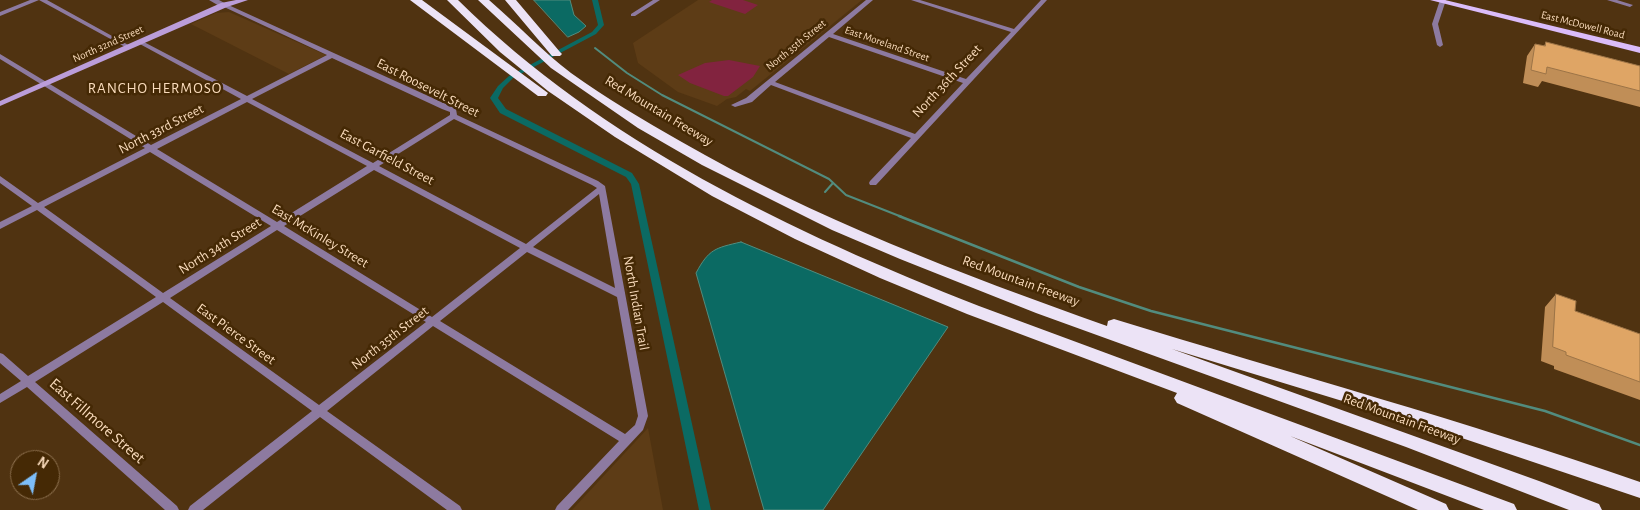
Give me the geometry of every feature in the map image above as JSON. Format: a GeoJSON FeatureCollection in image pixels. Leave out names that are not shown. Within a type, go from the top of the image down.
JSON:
{"type":"FeatureCollection","features":[{"type":"Feature","properties":{"kind":"highway"},"geometry":{"type":"LineString","coordinates":[[415,0],[492,58],[538,84]]}},
{"type":"Feature","properties":{"kind":"highway"},"geometry":{"type":"LineString","coordinates":[[452,0],[570,113],[628,149],[671,168],[755,213],[864,265],[952,302],[1507,510]]}},
{"type":"Feature","properties":{"kind":"highway","name":"Red Mountain Freeway"},"geometry":{"type":"LineString","coordinates":[[483,0],[528,41],[566,69],[578,83],[642,126],[800,209],[952,275],[1477,466],[1592,510]]}},
{"type":"Feature","properties":{"kind":"highway"},"geometry":{"type":"LineString","coordinates":[[510,0],[566,69]]}},
{"type":"Feature","properties":{"kind":"highway"},"geometry":{"type":"LineString","coordinates":[[952,275],[1495,441],[1640,490]]}},
{"type":"Feature","properties":{"kind":"highway"},"geometry":{"type":"LineString","coordinates":[[1096,357],[1207,410],[1439,510]]}},
{"type":"Feature","properties":{"kind":"main road","name":"North 32nd Street"},"geometry":{"type":"LineString","coordinates":[[0,104],[232,0]]}},
{"type":"Feature","properties":{"kind":"main road","name":"North 32nd Street"},"geometry":{"type":"LineString","coordinates":[[224,5],[244,0]]}},
{"type":"Feature","properties":{"kind":"main road","name":"East McDowell Road"},"geometry":{"type":"LineString","coordinates":[[1440,1],[1640,50]]}},
{"type":"Feature","properties":{"kind":"street"},"geometry":{"type":"LineString","coordinates":[[0,14],[36,0]]}},
{"type":"Feature","properties":{"kind":"street"},"geometry":{"type":"LineString","coordinates":[[42,0],[129,47]]}},
{"type":"Feature","properties":{"kind":"street","name":"East Roosevelt Street"},"geometry":{"type":"LineString","coordinates":[[213,0],[445,107],[453,112],[454,116],[602,188]]}},
{"type":"Feature","properties":{"kind":"street"},"geometry":{"type":"LineString","coordinates":[[633,15],[657,0]]}},
{"type":"Feature","properties":{"kind":"street","name":"North 35th Street"},"geometry":{"type":"LineString","coordinates":[[736,105],[749,100],[870,0]]}},
{"type":"Feature","properties":{"kind":"street"},"geometry":{"type":"LineString","coordinates":[[914,0],[1015,31]]}},
{"type":"Feature","properties":{"kind":"street","name":"North 36th Street"},"geometry":{"type":"LineString","coordinates":[[873,183],[1044,0]]}},
{"type":"Feature","properties":{"kind":"street"},"geometry":{"type":"LineString","coordinates":[[1610,0],[1633,6],[1623,0]]}},
{"type":"Feature","properties":{"kind":"street"},"geometry":{"type":"LineString","coordinates":[[1440,1],[1435,24],[1440,45]]}},
{"type":"Feature","properties":{"kind":"street","name":"East Moreland Street"},"geometry":{"type":"LineString","coordinates":[[829,35],[968,82]]}},
{"type":"Feature","properties":{"kind":"street","name":"East Garfield Street"},"geometry":{"type":"LineString","coordinates":[[140,42],[527,248],[621,295]]}},
{"type":"Feature","properties":{"kind":"street","name":"North 33rd Street"},"geometry":{"type":"LineString","coordinates":[[0,226],[332,55]]}},
{"type":"Feature","properties":{"kind":"street","name":"East McKinley Street"},"geometry":{"type":"LineString","coordinates":[[0,56],[626,440]]}},
{"type":"Feature","properties":{"kind":"street"},"geometry":{"type":"LineString","coordinates":[[770,82],[916,137]]}},
{"type":"Feature","properties":{"kind":"street","name":"North 34th Street"},"geometry":{"type":"LineString","coordinates":[[0,399],[454,116]]}},
{"type":"Feature","properties":{"kind":"street","name":"East Pierce Street"},"geometry":{"type":"LineString","coordinates":[[0,179],[456,510]]}},
{"type":"Feature","properties":{"kind":"street","name":"North 35th Street"},"geometry":{"type":"LineString","coordinates":[[194,510],[602,188]]}},
{"type":"Feature","properties":{"kind":"street","name":"North Indian Trail"},"geometry":{"type":"LineString","coordinates":[[602,188],[643,416],[642,422],[626,440]]}},
{"type":"Feature","properties":{"kind":"street","name":"East Fillmore Street"},"geometry":{"type":"LineString","coordinates":[[0,357],[173,510]]}},
{"type":"Feature","properties":{"kind":"street"},"geometry":{"type":"LineString","coordinates":[[561,510],[626,440]]}},
{"type":"Feature","properties":{"kind":"shaded area"},"geometry":{"type":"Polygon","coordinates":[[[698,0],[862,0],[750,91],[746,89],[736,97],[727,99],[717,106],[678,92],[638,63],[633,43],[698,0]]]}},
{"type":"Feature","properties":{"kind":"shaded area"},"geometry":{"type":"Polygon","coordinates":[[[712,0],[743,0],[758,5],[745,14],[709,2],[712,0]]]}},
{"type":"Feature","properties":{"kind":"shaded area"},"geometry":{"type":"Polygon","coordinates":[[[229,12],[326,55],[289,74],[191,24],[216,13],[229,12]]]}},
{"type":"Feature","properties":{"kind":"shaded area"},"geometry":{"type":"Polygon","coordinates":[[[729,60],[760,66],[753,77],[728,96],[690,83],[678,75],[705,63],[729,60]]]}},
{"type":"Feature","properties":{"kind":"shaded area"},"geometry":{"type":"Polygon","coordinates":[[[648,428],[663,510],[572,510],[648,428]]]}},
{"type":"Feature","properties":{"kind":"water"},"geometry":{"type":"Polygon","coordinates":[[[534,0],[570,0],[574,15],[586,26],[568,37],[534,0]]]}},
{"type":"Feature","properties":{"kind":"water"},"geometry":{"type":"Polygon","coordinates":[[[741,242],[948,327],[823,510],[764,510],[696,273],[709,254],[719,248],[741,242]]]}},
{"type":"Feature","properties":{"kind":"building"},"geometry":{"type":"Polygon","coordinates":[[[1546,42],[1640,66],[1640,91],[1547,67],[1546,74],[1531,70],[1535,44],[1545,46],[1546,42]]]}},
{"type":"Feature","properties":{"kind":"building"},"geometry":{"type":"Polygon","coordinates":[[[1556,294],[1576,301],[1575,311],[1640,334],[1640,382],[1566,355],[1566,352],[1553,347],[1556,294]]]}},
{"type":"Feature","properties":{"kind":"waterway"},"geometry":{"type":"LineString","coordinates":[[595,0],[601,25],[594,33],[511,77],[500,87],[494,98],[503,111],[629,175],[635,184],[705,510]]}},
{"type":"Feature","properties":{"kind":"waterway"},"geometry":{"type":"LineString","coordinates":[[595,48],[627,73],[662,95],[829,179],[846,195],[902,217]]}},
{"type":"Feature","properties":{"kind":"waterway"},"geometry":{"type":"LineString","coordinates":[[825,192],[833,183]]}},
{"type":"Feature","properties":{"kind":"waterway"},"geometry":{"type":"LineString","coordinates":[[899,216],[1079,287],[1151,311],[1545,411],[1640,445]]}},
{"type":"Feature","properties":{"kind":"district","name":"RANCHO HERMOSO"},"geometry":{"type":"Point","coordinates":[155,88]}}]}
